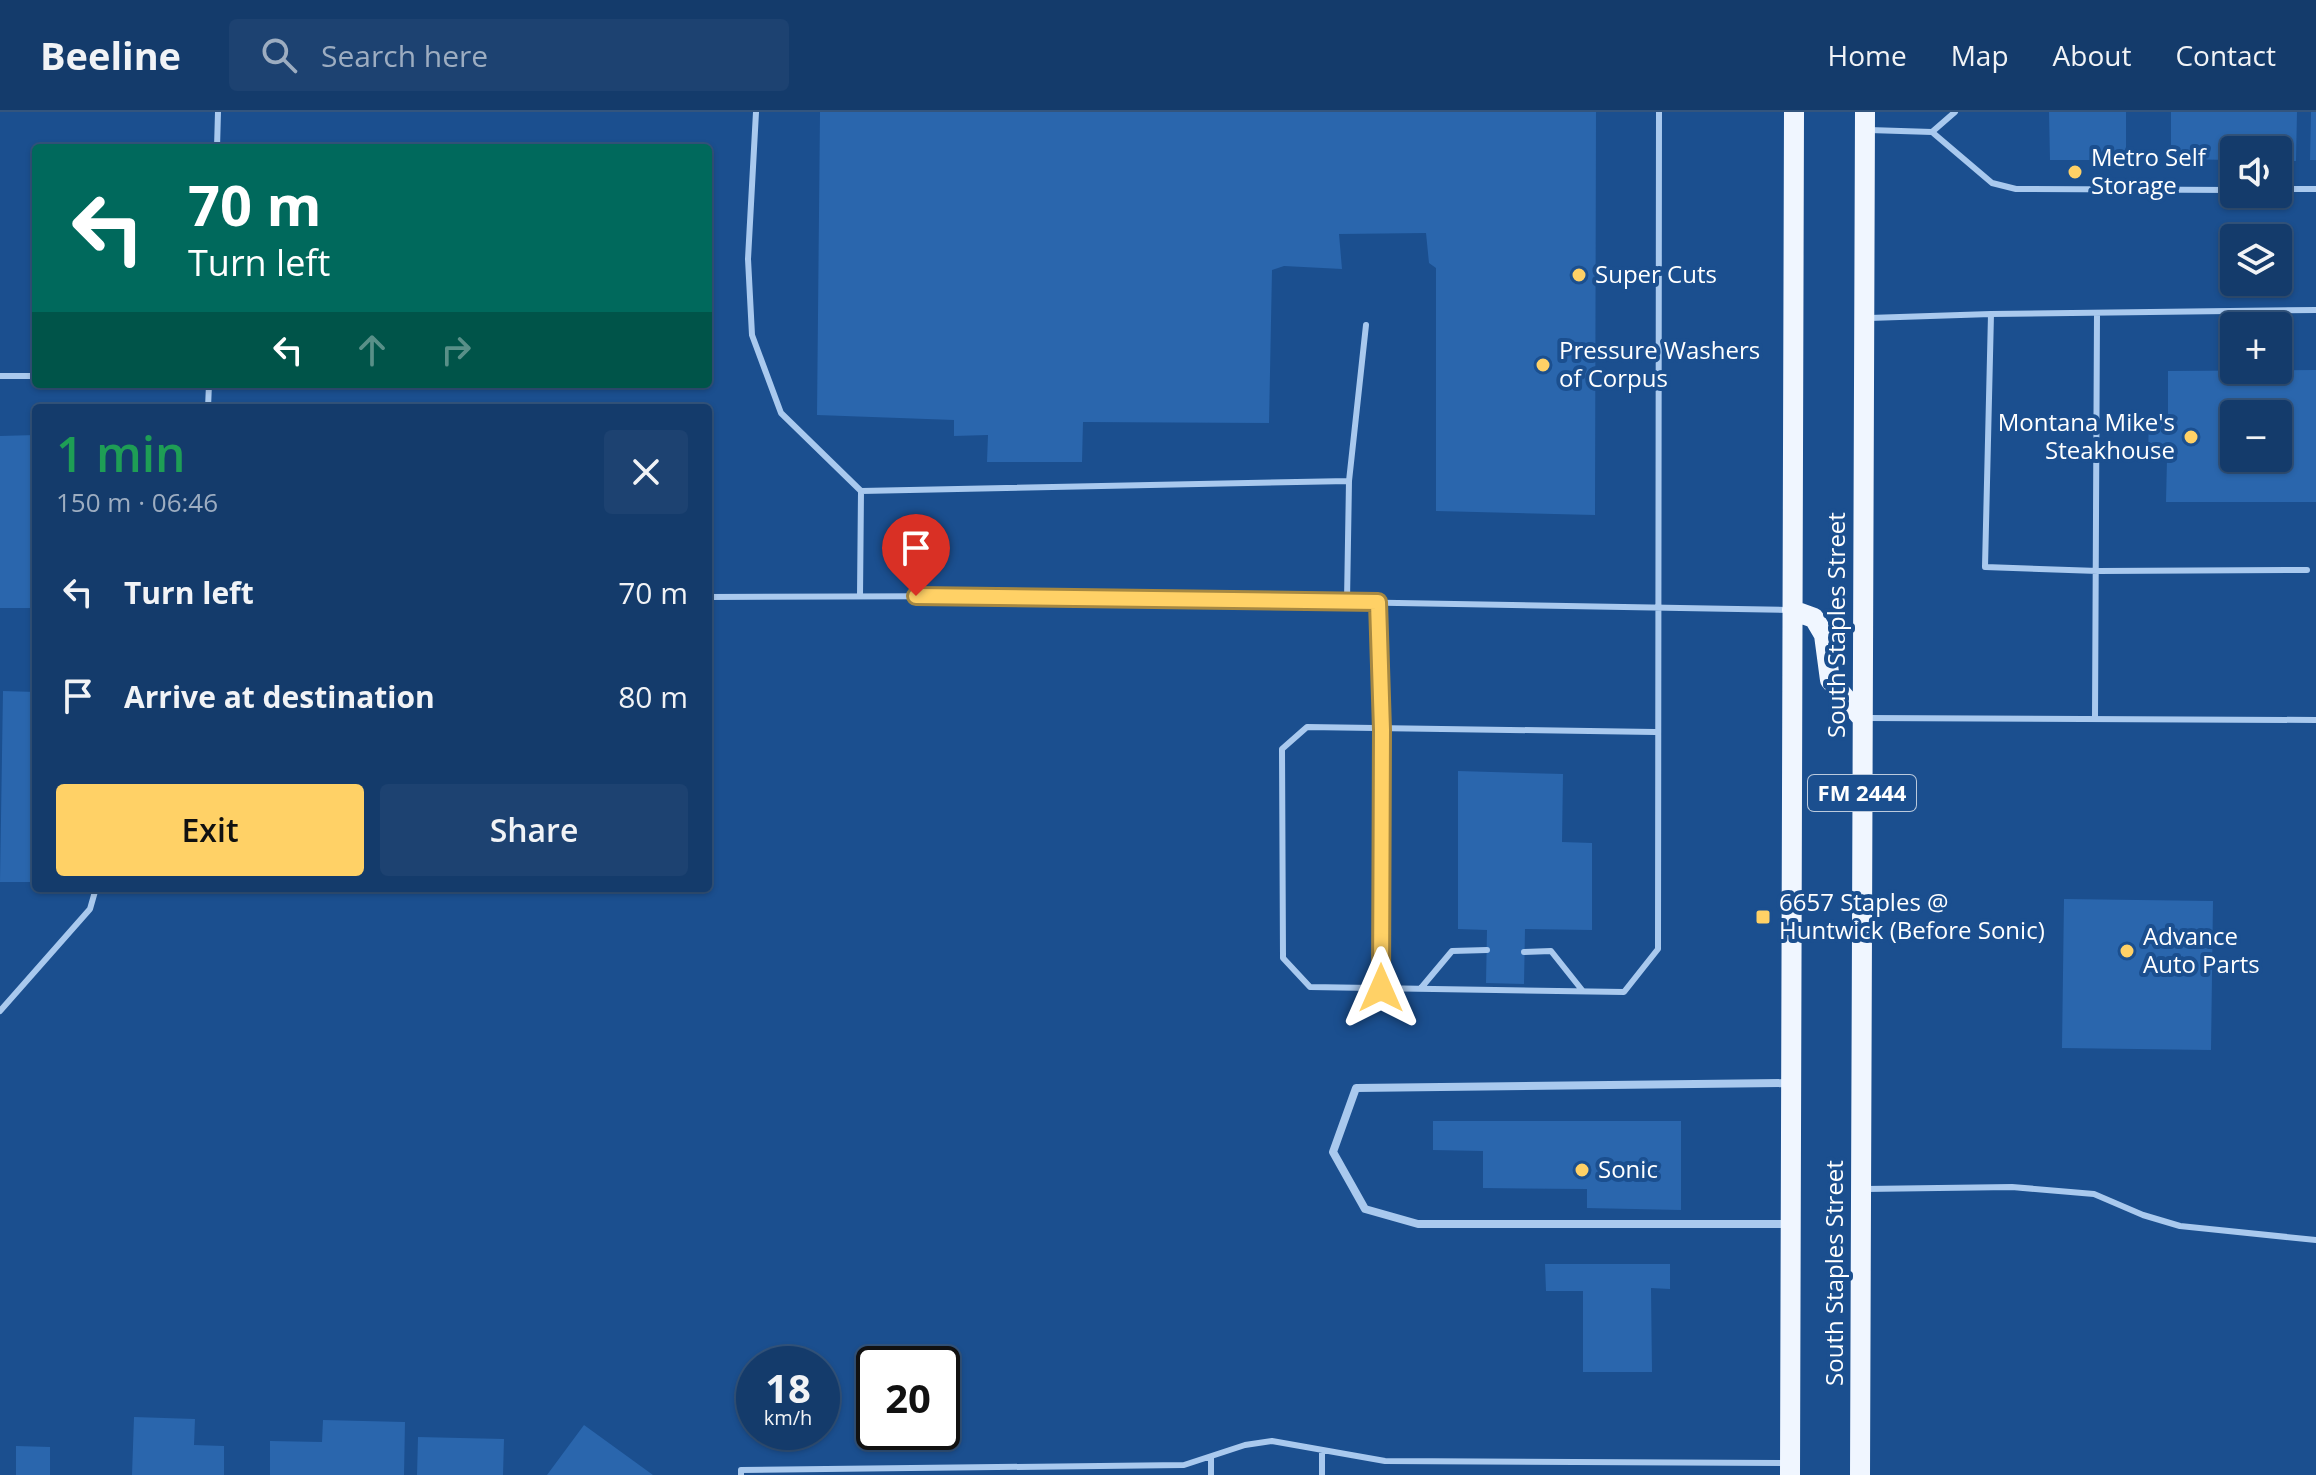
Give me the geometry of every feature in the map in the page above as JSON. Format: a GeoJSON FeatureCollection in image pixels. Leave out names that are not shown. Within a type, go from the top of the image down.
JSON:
{"type":"FeatureCollection","features":[{"type":"Feature","properties":{"kind":"main road","name":"South Staples Street"},"geometry":{"type":"LineString","coordinates":[[1790,1469],[1794,112]]}},
{"type":"Feature","properties":{"kind":"main road","name":"South Staples Street"},"geometry":{"type":"LineString","coordinates":[[1860,1475],[1865,121]]}},
{"type":"Feature","properties":{"kind":"main road"},"geometry":{"type":"LineString","coordinates":[[1792,610],[1814,618],[1824,635],[1830,680],[1862,718]]}},
{"type":"Feature","properties":{"kind":"street"},"geometry":{"type":"LineString","coordinates":[[1790,1224],[1418,1224],[1365,1209],[1333,1152],[1356,1088],[1791,1083]]}},
{"type":"Feature","properties":{"kind":"lane"},"geometry":{"type":"LineString","coordinates":[[217,144],[218,112]]}},
{"type":"Feature","properties":{"kind":"lane"},"geometry":{"type":"LineString","coordinates":[[756,112],[748,259],[752,335],[781,413],[861,491],[1349,481]]}},
{"type":"Feature","properties":{"kind":"lane"},"geometry":{"type":"LineString","coordinates":[[1655,732],[1307,727],[1282,749],[1283,958],[1310,987],[1624,992],[1658,949],[1655,732],[1659,112]]}},
{"type":"Feature","properties":{"kind":"lane"},"geometry":{"type":"LineString","coordinates":[[1932,132],[1955,112]]}},
{"type":"Feature","properties":{"kind":"lane"},"geometry":{"type":"LineString","coordinates":[[1865,121],[1932,132],[1992,183],[2016,189],[2220,190]]}},
{"type":"Feature","properties":{"kind":"lane"},"geometry":{"type":"LineString","coordinates":[[2292,189],[2316,189]]}},
{"type":"Feature","properties":{"kind":"lane"},"geometry":{"type":"LineString","coordinates":[[1864,318],[2316,310]]}},
{"type":"Feature","properties":{"kind":"lane"},"geometry":{"type":"LineString","coordinates":[[2095,719],[2097,313]]}},
{"type":"Feature","properties":{"kind":"lane"},"geometry":{"type":"LineString","coordinates":[[1991,314],[1985,567],[2098,571],[2307,570]]}},
{"type":"Feature","properties":{"kind":"lane"},"geometry":{"type":"LineString","coordinates":[[1347,601],[1349,481],[1366,325]]}},
{"type":"Feature","properties":{"kind":"lane"},"geometry":{"type":"LineString","coordinates":[[0,376],[32,376]]}},
{"type":"Feature","properties":{"kind":"lane"},"geometry":{"type":"LineString","coordinates":[[860,596],[861,491]]}},
{"type":"Feature","properties":{"kind":"lane"},"geometry":{"type":"LineString","coordinates":[[712,597],[1347,601],[1792,610]]}},
{"type":"Feature","properties":{"kind":"lane"},"geometry":{"type":"LineString","coordinates":[[1378,602],[1382,730],[1381,988]]}},
{"type":"Feature","properties":{"kind":"lane"},"geometry":{"type":"LineString","coordinates":[[1862,718],[2316,720]]}},
{"type":"Feature","properties":{"kind":"lane"},"geometry":{"type":"LineString","coordinates":[[0,1011],[90,909],[95,892]]}},
{"type":"Feature","properties":{"kind":"lane"},"geometry":{"type":"LineString","coordinates":[[1421,988],[1452,951],[1487,950]]}},
{"type":"Feature","properties":{"kind":"lane"},"geometry":{"type":"LineString","coordinates":[[1524,952],[1551,951],[1582,990]]}},
{"type":"Feature","properties":{"kind":"lane"},"geometry":{"type":"LineString","coordinates":[[1861,1189],[2012,1187],[2094,1194],[2143,1215],[2180,1226],[2316,1240]]}},
{"type":"Feature","properties":{"kind":"lane"},"geometry":{"type":"LineString","coordinates":[[741,1475],[741,1470],[1165,1466],[1211,1458],[1258,1441],[1288,1442],[1385,1461],[1790,1469]]}},
{"type":"Feature","properties":{"kind":"lane"},"geometry":{"type":"LineString","coordinates":[[1322,1451],[1322,1475]]}},
{"type":"Feature","properties":{"kind":"lane"},"geometry":{"type":"LineString","coordinates":[[1211,1458],[1211,1475]]}},
{"type":"Feature","properties":{"kind":"building"},"geometry":{"type":"Polygon","coordinates":[[[820,112],[1596,112],[1595,515],[1436,511],[1436,268],[1429,263],[1426,233],[1339,234],[1342,269],[1284,266],[1272,270],[1269,423],[1083,422],[1082,462],[987,462],[988,435],[954,436],[954,420],[817,415],[820,112]]]}},
{"type":"Feature","properties":{"kind":"building"},"geometry":{"type":"Polygon","coordinates":[[[2049,112],[2126,112],[2126,160],[2050,160],[2049,112]]]}},
{"type":"Feature","properties":{"kind":"building"},"geometry":{"type":"Polygon","coordinates":[[[2171,112],[2297,112],[2296,161],[2292,161],[2292,136],[2220,136],[2220,160],[2171,159],[2171,112]]]}},
{"type":"Feature","properties":{"kind":"building"},"geometry":{"type":"Polygon","coordinates":[[[2311,112],[2316,112],[2316,160],[2310,160],[2311,112]]]}},
{"type":"Feature","properties":{"kind":"building","name":"Montana Mike's Steakhouse"},"geometry":{"type":"Polygon","coordinates":[[[2292,370],[2316,370],[2316,502],[2166,502],[2167,459],[2148,459],[2149,415],[2168,416],[2168,371],[2220,371],[2220,384],[2292,384],[2292,370]]]}},
{"type":"Feature","properties":{"kind":"building"},"geometry":{"type":"Polygon","coordinates":[[[32,435],[32,608],[0,608],[0,436],[32,435]]]}},
{"type":"Feature","properties":{"kind":"building"},"geometry":{"type":"Polygon","coordinates":[[[3,691],[32,692],[32,882],[0,882],[3,691]]]}},
{"type":"Feature","properties":{"kind":"building"},"geometry":{"type":"Polygon","coordinates":[[[1458,771],[1563,774],[1562,842],[1592,843],[1592,930],[1525,929],[1524,984],[1486,983],[1487,930],[1458,929],[1458,771]]]}},
{"type":"Feature","properties":{"kind":"building"},"geometry":{"type":"Polygon","coordinates":[[[2064,899],[2213,901],[2211,1050],[2062,1048],[2064,899]]]}},
{"type":"Feature","properties":{"kind":"building","name":"Sonic"},"geometry":{"type":"Polygon","coordinates":[[[1433,1121],[1681,1121],[1681,1210],[1587,1208],[1587,1189],[1483,1188],[1483,1151],[1433,1150],[1433,1121]]]}},
{"type":"Feature","properties":{"kind":"building"},"geometry":{"type":"Polygon","coordinates":[[[1545,1264],[1670,1264],[1670,1289],[1651,1288],[1652,1372],[1583,1372],[1583,1291],[1546,1291],[1545,1264]]]}},
{"type":"Feature","properties":{"kind":"building"},"geometry":{"type":"Polygon","coordinates":[[[134,1417],[195,1419],[194,1445],[224,1446],[224,1475],[132,1475],[134,1417]]]}},
{"type":"Feature","properties":{"kind":"building"},"geometry":{"type":"Polygon","coordinates":[[[323,1420],[405,1422],[404,1475],[270,1475],[270,1441],[322,1442],[323,1420]]]}},
{"type":"Feature","properties":{"kind":"building"},"geometry":{"type":"Polygon","coordinates":[[[584,1425],[653,1475],[547,1475],[584,1425]]]}},
{"type":"Feature","properties":{"kind":"building"},"geometry":{"type":"Polygon","coordinates":[[[418,1437],[504,1439],[503,1475],[417,1475],[418,1437]]]}},
{"type":"Feature","properties":{"kind":"building"},"geometry":{"type":"Polygon","coordinates":[[[16,1446],[50,1447],[50,1475],[16,1475],[16,1446]]]}},
{"type":"Feature","properties":{"kind":"place","name":"Metro Self Storage"},"geometry":{"type":"Point","coordinates":[2075,172]}},
{"type":"Feature","properties":{"kind":"place","name":"Super Cuts"},"geometry":{"type":"Point","coordinates":[1579,275]}},
{"type":"Feature","properties":{"kind":"place","name":"Pressure Washers of Corpus"},"geometry":{"type":"Point","coordinates":[1543,365]}},
{"type":"Feature","properties":{"kind":"place","name":"Montana Mike's Steakhouse"},"geometry":{"type":"Point","coordinates":[2191,437]}},
{"type":"Feature","properties":{"kind":"place","name":"6657 Staples @ Huntwick (Before Sonic)"},"geometry":{"type":"Point","coordinates":[1763,917]}},
{"type":"Feature","properties":{"kind":"place","name":"Advance Auto Parts"},"geometry":{"type":"Point","coordinates":[2127,951]}},
{"type":"Feature","properties":{"kind":"place","name":"Sonic"},"geometry":{"type":"Point","coordinates":[1582,1170]}},
{"type":"Feature","properties":{"kind":"route"},"geometry":{"type":"LineString","coordinates":[[916,596],[1378,602],[1382,730],[1381,988]]}}]}
